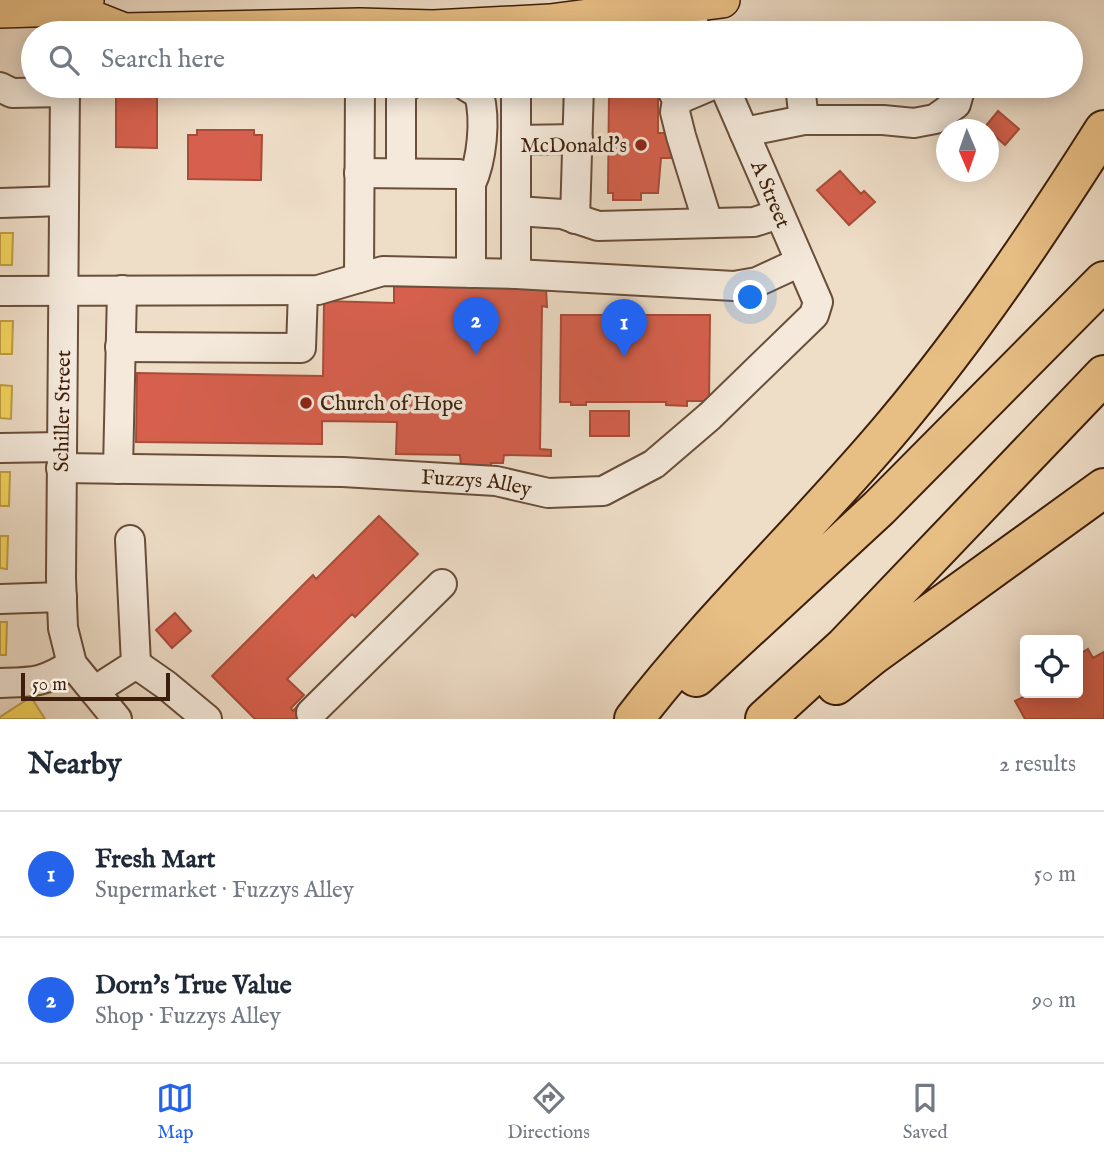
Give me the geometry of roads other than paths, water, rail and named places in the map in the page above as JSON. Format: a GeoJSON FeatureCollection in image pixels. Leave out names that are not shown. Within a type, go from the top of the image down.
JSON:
{"type":"FeatureCollection","features":[{"type":"Feature","properties":{"kind":"highway"},"geometry":{"type":"LineString","coordinates":[[634,719],[673,669],[896,423],[999,286],[1104,130]]}},
{"type":"Feature","properties":{"kind":"highway"},"geometry":{"type":"LineString","coordinates":[[650,719],[878,508],[1104,281]]}},
{"type":"Feature","properties":{"kind":"highway"},"geometry":{"type":"LineString","coordinates":[[765,719],[845,646],[1104,375]]}},
{"type":"Feature","properties":{"kind":"highway"},"geometry":{"type":"LineString","coordinates":[[793,719],[873,655],[1104,488]]}},
{"type":"Feature","properties":{"kind":"main road"},"geometry":{"type":"LineString","coordinates":[[499,21],[691,20],[722,0]]}},
{"type":"Feature","properties":{"kind":"main road"},"geometry":{"type":"LineString","coordinates":[[0,10],[74,14],[95,21]]}},
{"type":"Feature","properties":{"kind":"street"},"geometry":{"type":"LineString","coordinates":[[0,88],[12,93],[21,92]]}},
{"type":"Feature","properties":{"kind":"street","name":"Schiller Street"},"geometry":{"type":"LineString","coordinates":[[65,98],[63,628],[72,664],[117,719]]}},
{"type":"Feature","properties":{"kind":"street"},"geometry":{"type":"LineString","coordinates":[[359,278],[360,98]]}},
{"type":"Feature","properties":{"kind":"street"},"geometry":{"type":"LineString","coordinates":[[401,98],[401,173]]}},
{"type":"Feature","properties":{"kind":"street"},"geometry":{"type":"LineString","coordinates":[[471,184],[479,166],[480,98]]}},
{"type":"Feature","properties":{"kind":"street"},"geometry":{"type":"LineString","coordinates":[[516,98],[516,274]]}},
{"type":"Feature","properties":{"kind":"street"},"geometry":{"type":"LineString","coordinates":[[575,219],[579,98]]}},
{"type":"Feature","properties":{"kind":"street"},"geometry":{"type":"LineString","coordinates":[[674,98],[675,112],[708,223]]}},
{"type":"Feature","properties":{"kind":"street","name":"A Street"},"geometry":{"type":"LineString","coordinates":[[729,98],[818,302]]}},
{"type":"Feature","properties":{"kind":"street"},"geometry":{"type":"LineString","coordinates":[[801,98],[804,120]]}},
{"type":"Feature","properties":{"kind":"street"},"geometry":{"type":"LineString","coordinates":[[744,132],[804,120],[883,120],[914,123],[935,119],[956,104],[958,98]]}},
{"type":"Feature","properties":{"kind":"street"},"geometry":{"type":"LineString","coordinates":[[516,140],[578,139]]}},
{"type":"Feature","properties":{"kind":"street"},"geometry":{"type":"LineString","coordinates":[[359,173],[459,174],[468,177],[471,184],[471,273]]}},
{"type":"Feature","properties":{"kind":"street"},"geometry":{"type":"LineString","coordinates":[[0,202],[64,201]]}},
{"type":"Feature","properties":{"kind":"street"},"geometry":{"type":"LineString","coordinates":[[516,211],[562,214],[598,226],[754,222],[779,215]]}},
{"type":"Feature","properties":{"kind":"street"},"geometry":{"type":"LineString","coordinates":[[0,290],[318,290],[383,271],[516,274],[734,286],[757,282],[800,262]]}},
{"type":"Feature","properties":{"kind":"street"},"geometry":{"type":"LineString","coordinates":[[118,468],[122,290]]}},
{"type":"Feature","properties":{"kind":"street"},"geometry":{"type":"LineString","coordinates":[[120,347],[301,348],[303,290]]}},
{"type":"Feature","properties":{"kind":"street","name":"Fuzzys Alley"},"geometry":{"type":"LineString","coordinates":[[0,447],[118,468],[343,472],[496,481],[548,493],[603,491],[654,464],[710,416],[814,315],[818,302]]}},
{"type":"Feature","properties":{"kind":"street"},"geometry":{"type":"LineString","coordinates":[[130,540],[136,664]]}},
{"type":"Feature","properties":{"kind":"street"},"geometry":{"type":"LineString","coordinates":[[311,713],[442,584]]}},
{"type":"Feature","properties":{"kind":"street"},"geometry":{"type":"LineString","coordinates":[[0,599],[62,597]]}},
{"type":"Feature","properties":{"kind":"street"},"geometry":{"type":"LineString","coordinates":[[0,683],[37,682],[52,677],[72,664]]}},
{"type":"Feature","properties":{"kind":"street"},"geometry":{"type":"LineString","coordinates":[[94,691],[136,664]]}},
{"type":"Feature","properties":{"kind":"street"},"geometry":{"type":"LineString","coordinates":[[136,664],[207,719]]}},
{"type":"Feature","properties":{"kind":"place","name":"McDonald's"},"geometry":{"type":"Point","coordinates":[641,145]}},
{"type":"Feature","properties":{"kind":"place","name":"Dorn's True Value"},"geometry":{"type":"Point","coordinates":[476,355]}},
{"type":"Feature","properties":{"kind":"place","name":"Fresh Mart"},"geometry":{"type":"Point","coordinates":[624,357]}},
{"type":"Feature","properties":{"kind":"place","name":"Church of Hope"},"geometry":{"type":"Point","coordinates":[306,403]}}]}
